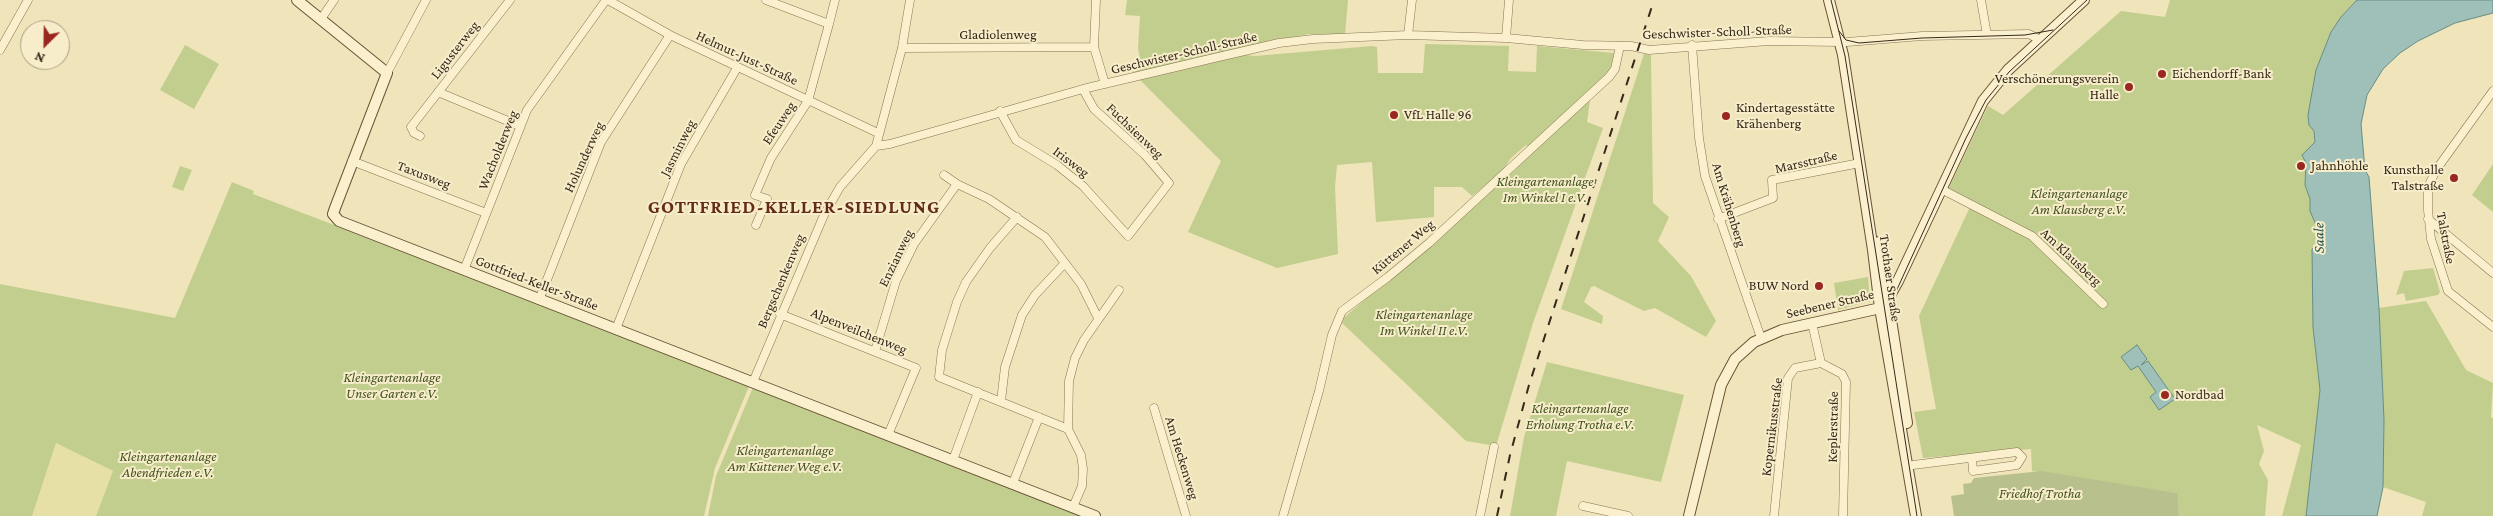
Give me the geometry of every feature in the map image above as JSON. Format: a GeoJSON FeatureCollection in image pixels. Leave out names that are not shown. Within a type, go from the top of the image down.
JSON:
{"type":"FeatureCollection","features":[{"type":"Feature","properties":{"kind":"street"},"geometry":{"type":"LineString","coordinates":[[0,50],[28,0]]}},
{"type":"Feature","properties":{"kind":"street"},"geometry":{"type":"LineString","coordinates":[[297,0],[388,73]]}},
{"type":"Feature","properties":{"kind":"street"},"geometry":{"type":"LineString","coordinates":[[321,19],[334,0]]}},
{"type":"Feature","properties":{"kind":"street","name":"Gottfried-Keller-Straße"},"geometry":{"type":"LineString","coordinates":[[426,0],[388,73],[352,161],[335,208],[334,218],[539,300],[1095,516]]}},
{"type":"Feature","properties":{"kind":"street","name":"Ligusterweg"},"geometry":{"type":"LineString","coordinates":[[420,136],[414,133],[411,128],[510,0]]}},
{"type":"Feature","properties":{"kind":"street","name":"Helmut-Just-Straße"},"geometry":{"type":"LineString","coordinates":[[607,0],[670,35],[737,68],[878,133]]}},
{"type":"Feature","properties":{"kind":"street","name":"Wacholderweg"},"geometry":{"type":"LineString","coordinates":[[464,270],[527,110],[607,0]]}},
{"type":"Feature","properties":{"kind":"street"},"geometry":{"type":"LineString","coordinates":[[766,0],[829,24]]}},
{"type":"Feature","properties":{"kind":"street","name":"Efeuweg"},"geometry":{"type":"LineString","coordinates":[[756,224],[767,200],[755,195],[770,158],[808,101],[835,0]]}},
{"type":"Feature","properties":{"kind":"street"},"geometry":{"type":"LineString","coordinates":[[876,146],[902,48],[910,0]]}},
{"type":"Feature","properties":{"kind":"street"},"geometry":{"type":"LineString","coordinates":[[1096,0],[1094,47],[1105,84]]}},
{"type":"Feature","properties":{"kind":"street"},"geometry":{"type":"LineString","coordinates":[[1408,35],[1412,0]]}},
{"type":"Feature","properties":{"kind":"street"},"geometry":{"type":"LineString","coordinates":[[1506,38],[1509,0]]}},
{"type":"Feature","properties":{"kind":"street"},"geometry":{"type":"LineString","coordinates":[[1829,0],[1844,42]]}},
{"type":"Feature","properties":{"kind":"street"},"geometry":{"type":"LineString","coordinates":[[1836,0],[1844,42]]}},
{"type":"Feature","properties":{"kind":"street"},"geometry":{"type":"LineString","coordinates":[[1981,0],[1987,35]]}},
{"type":"Feature","properties":{"kind":"street","name":"Seebener Straße"},"geometry":{"type":"LineString","coordinates":[[1689,516],[1721,385],[1735,359],[1761,338],[1782,330],[1880,308],[1888,300],[1904,270],[1983,101],[2003,75],[2084,0]]}},
{"type":"Feature","properties":{"kind":"street","name":"Geschwister-Scholl-Straße"},"geometry":{"type":"LineString","coordinates":[[876,146],[890,144],[1000,111],[1105,84],[1279,43],[1313,39],[1408,35],[1506,38],[1631,46],[1649,50],[1692,45],[1769,41],[1844,42],[1922,36],[2032,34],[2040,40]]}},
{"type":"Feature","properties":{"kind":"street","name":"Holunderweg"},"geometry":{"type":"LineString","coordinates":[[539,300],[601,142],[670,35]]}},
{"type":"Feature","properties":{"kind":"street","name":"Trothaer Straße"},"geometry":{"type":"LineString","coordinates":[[1844,42],[1880,308],[1916,516]]}},
{"type":"Feature","properties":{"kind":"street","name":"Trothaer Straße"},"geometry":{"type":"LineString","coordinates":[[1844,42],[1883,268],[1922,516]]}},
{"type":"Feature","properties":{"kind":"street","name":"Am Krähenberg"},"geometry":{"type":"LineString","coordinates":[[1692,45],[1699,138],[1705,176],[1718,219],[1761,338]]}},
{"type":"Feature","properties":{"kind":"street","name":"Küttener Weg"},"geometry":{"type":"LineString","coordinates":[[1283,516],[1315,408],[1332,335],[1342,311],[1388,277],[1429,243],[1609,78],[1615,69],[1620,46]]}},
{"type":"Feature","properties":{"kind":"street","name":"Gladiolenweg"},"geometry":{"type":"LineString","coordinates":[[902,48],[1094,47]]}},
{"type":"Feature","properties":{"kind":"street","name":"Jasminweg"},"geometry":{"type":"LineString","coordinates":[[616,329],[681,164],[737,68]]}},
{"type":"Feature","properties":{"kind":"street","name":"Fuchsienweg"},"geometry":{"type":"LineString","coordinates":[[1083,90],[1094,109],[1146,154],[1169,183],[1128,236]]}},
{"type":"Feature","properties":{"kind":"street","name":"Talstraße"},"geometry":{"type":"LineString","coordinates":[[2493,90],[2430,181],[2428,193],[2428,219],[2431,239],[2448,291],[2493,327]]}},
{"type":"Feature","properties":{"kind":"street"},"geometry":{"type":"LineString","coordinates":[[438,92],[520,126]]}},
{"type":"Feature","properties":{"kind":"street","name":"Irisweg"},"geometry":{"type":"LineString","coordinates":[[1000,111],[1016,140],[1057,164],[1083,186],[1128,236]]}},
{"type":"Feature","properties":{"kind":"street","name":"Bergschenkenweg"},"geometry":{"type":"LineString","coordinates":[[753,382],[780,314],[824,215],[840,188],[876,146]]}},
{"type":"Feature","properties":{"kind":"street","name":"Taxusweg"},"geometry":{"type":"LineString","coordinates":[[352,161],[486,213]]}},
{"type":"Feature","properties":{"kind":"street","name":"Marsstraße"},"geometry":{"type":"LineString","coordinates":[[1718,219],[1773,198],[1772,180],[1860,163]]}},
{"type":"Feature","properties":{"kind":"street"},"geometry":{"type":"LineString","coordinates":[[944,175],[958,184],[990,199],[1045,237],[1081,284],[1098,318]]}},
{"type":"Feature","properties":{"kind":"street","name":"Enzianweg"},"geometry":{"type":"LineString","coordinates":[[875,351],[896,281],[914,244],[958,184]]}},
{"type":"Feature","properties":{"kind":"street","name":"Am Klausberg"},"geometry":{"type":"LineString","coordinates":[[1941,190],[2032,236],[2103,304]]}},
{"type":"Feature","properties":{"kind":"street"},"geometry":{"type":"LineString","coordinates":[[1017,218],[990,248],[966,282],[957,302],[942,350],[939,376],[1068,429]]}},
{"type":"Feature","properties":{"kind":"street"},"geometry":{"type":"LineString","coordinates":[[2428,219],[2493,273]]}},
{"type":"Feature","properties":{"kind":"street"},"geometry":{"type":"LineString","coordinates":[[1001,401],[1005,367],[1022,315],[1035,296],[1065,263]]}},
{"type":"Feature","properties":{"kind":"street"},"geometry":{"type":"LineString","coordinates":[[1883,268],[1893,274],[1904,270]]}},
{"type":"Feature","properties":{"kind":"street"},"geometry":{"type":"LineString","coordinates":[[1073,507],[1082,486],[1083,469],[1081,455],[1068,429],[1069,381],[1084,340],[1119,290]]}},
{"type":"Feature","properties":{"kind":"street","name":"Alpenveilchenweg"},"geometry":{"type":"LineString","coordinates":[[780,314],[916,368],[888,435]]}},
{"type":"Feature","properties":{"kind":"street"},"geometry":{"type":"LineString","coordinates":[[1812,323],[1821,363]]}},
{"type":"Feature","properties":{"kind":"street","name":"Kopernikusstraße"},"geometry":{"type":"LineString","coordinates":[[1774,516],[1788,378],[1795,368],[1821,363]]}},
{"type":"Feature","properties":{"kind":"street","name":"Keplerstraße"},"geometry":{"type":"LineString","coordinates":[[1821,363],[1842,374],[1846,382],[1843,516]]}},
{"type":"Feature","properties":{"kind":"street"},"geometry":{"type":"LineString","coordinates":[[953,460],[978,392]]}},
{"type":"Feature","properties":{"kind":"street","name":"Am Heckenweg"},"geometry":{"type":"LineString","coordinates":[[1154,408],[1186,516]]}},
{"type":"Feature","properties":{"kind":"street"},"geometry":{"type":"LineString","coordinates":[[1013,483],[1039,417]]}},
{"type":"Feature","properties":{"kind":"street"},"geometry":{"type":"LineString","coordinates":[[1480,516],[1494,446]]}},
{"type":"Feature","properties":{"kind":"street"},"geometry":{"type":"LineString","coordinates":[[1913,465],[2017,452],[2022,457],[2017,465],[1973,471],[1972,458]]}},
{"type":"Feature","properties":{"kind":"street"},"geometry":{"type":"LineString","coordinates":[[1582,506],[1628,516]]}},
{"type":"Feature","properties":{"kind":"shaded area"},"geometry":{"type":"Polygon","coordinates":[[[56,443],[113,471],[96,516],[32,516],[56,443]]]}},
{"type":"Feature","properties":{"kind":"green space"},"geometry":{"type":"Polygon","coordinates":[[[1127,0],[1348,0],[1345,35],[1308,34],[1227,53],[1255,56],[1372,46],[1377,47],[1378,73],[1423,73],[1425,44],[1509,46],[1508,71],[1536,72],[1537,46],[1614,53],[1610,70],[1528,147],[1526,145],[1511,158],[1501,173],[1472,196],[1462,187],[1434,187],[1434,217],[1376,222],[1372,162],[1337,165],[1335,187],[1338,254],[1277,268],[1188,232],[1221,161],[1132,72],[1142,69],[1138,48],[1140,16],[1125,15],[1127,0]]]}},
{"type":"Feature","properties":{"kind":"green space","name":"Kleingartenanlage Am Klausberg e.V."},"geometry":{"type":"Polygon","coordinates":[[[2170,0],[2357,0],[2341,17],[2331,32],[2316,70],[2312,92],[2315,142],[2305,157],[2305,185],[2310,199],[2310,211],[2319,231],[2313,327],[2320,390],[2306,516],[2282,516],[2301,445],[2257,425],[2264,451],[2259,464],[2268,480],[2265,516],[2179,516],[2178,493],[2032,471],[2031,449],[1923,458],[1914,412],[1936,409],[1919,316],[1970,207],[1947,192],[1988,106],[2003,115],[2121,11],[2165,17],[2170,0]]]}},
{"type":"Feature","properties":{"kind":"green space"},"geometry":{"type":"Polygon","coordinates":[[[185,45],[219,64],[194,109],[160,90],[185,45]]]}},
{"type":"Feature","properties":{"kind":"green space"},"geometry":{"type":"Polygon","coordinates":[[[1644,54],[1651,55],[1653,203],[1669,217],[1658,241],[1691,276],[1716,321],[1706,337],[1655,308],[1644,311],[1594,286],[1591,287],[1584,302],[1603,316],[1602,324],[1561,309],[1644,54]]]}},
{"type":"Feature","properties":{"kind":"green space"},"geometry":{"type":"Polygon","coordinates":[[[1587,98],[1590,100],[1587,122],[1603,128],[1533,323],[1496,446],[1466,441],[1340,321],[1513,172],[1587,98]]]}},
{"type":"Feature","properties":{"kind":"green space"},"geometry":{"type":"Polygon","coordinates":[[[2493,164],[2493,212],[2472,195],[2493,164]]]}},
{"type":"Feature","properties":{"kind":"green space"},"geometry":{"type":"Polygon","coordinates":[[[180,166],[192,170],[183,191],[172,187],[180,166]]]}},
{"type":"Feature","properties":{"kind":"green space","name":"Kleingartenanlage Unser Garten e.V."},"geometry":{"type":"Polygon","coordinates":[[[232,182],[254,191],[253,194],[750,384],[715,468],[704,516],[96,516],[113,471],[56,443],[32,516],[0,516],[0,284],[175,318],[232,182]]]}},
{"type":"Feature","properties":{"kind":"green space"},"geometry":{"type":"Polygon","coordinates":[[[2433,268],[2440,292],[2438,295],[2406,301],[2404,293],[2396,295],[2404,271],[2433,268]]]}},
{"type":"Feature","properties":{"kind":"green space"},"geometry":{"type":"Polygon","coordinates":[[[1868,277],[1870,301],[1838,310],[1834,283],[1868,277]]]}},
{"type":"Feature","properties":{"kind":"green space"},"geometry":{"type":"Polygon","coordinates":[[[2426,301],[2466,370],[2493,383],[2491,417],[2493,419],[2493,516],[2422,516],[2426,502],[2383,487],[2384,420],[2379,308],[2426,301]]]}},
{"type":"Feature","properties":{"kind":"green space","name":"Kleingartenanlage Erholung Trotha e.V."},"geometry":{"type":"Polygon","coordinates":[[[1547,362],[1684,395],[1661,482],[1567,461],[1556,516],[1510,516],[1524,437],[1547,362]]]}},
{"type":"Feature","properties":{"kind":"green space","name":"Kleingartenanlage Am Küttener Weg e.V."},"geometry":{"type":"Polygon","coordinates":[[[754,385],[1089,516],[708,516],[716,476],[754,385]]]}},
{"type":"Feature","properties":{"kind":"green space","name":"Friedhof Trotha"},"geometry":{"type":"Polygon","coordinates":[[[2041,471],[2178,493],[2179,516],[1954,516],[1951,496],[1964,494],[1963,484],[1971,483],[1974,478],[2041,471]]]}},
{"type":"Feature","properties":{"kind":"water","name":"Saale"},"geometry":{"type":"Polygon","coordinates":[[[2357,0],[2493,0],[2493,13],[2455,23],[2418,41],[2400,53],[2383,69],[2367,95],[2361,124],[2365,170],[2369,177],[2379,308],[2384,420],[2383,487],[2377,516],[2306,516],[2320,390],[2313,327],[2312,249],[2318,244],[2319,232],[2310,211],[2310,199],[2305,185],[2306,163],[2302,155],[2315,142],[2314,131],[2309,125],[2308,115],[2316,70],[2331,32],[2341,17],[2357,0]]]}},
{"type":"Feature","properties":{"kind":"water"},"geometry":{"type":"Polygon","coordinates":[[[2137,345],[2147,359],[2141,365],[2148,361],[2175,399],[2159,410],[2150,397],[2156,392],[2138,366],[2131,370],[2121,357],[2137,345]]]}},
{"type":"Feature","properties":{"kind":"tram line"},"geometry":{"type":"LineString","coordinates":[[1831,0],[1845,56],[1917,516]]}},
{"type":"Feature","properties":{"kind":"tram line"},"geometry":{"type":"LineString","coordinates":[[1890,316],[1894,296],[1966,138],[1986,100],[2009,72],[2087,0]]}},
{"type":"Feature","properties":{"kind":"tram line"},"geometry":{"type":"LineString","coordinates":[[1839,31],[1846,40],[1859,43],[1922,38],[2025,35],[2053,30]]}},
{"type":"Feature","properties":{"kind":"railway"},"geometry":{"type":"LineString","coordinates":[[1497,516],[1510,455],[1529,385],[1654,0]]}},
{"type":"Feature","properties":{"kind":"place","name":"Eichendorff-Bank"},"geometry":{"type":"Point","coordinates":[2162,74]}},
{"type":"Feature","properties":{"kind":"place","name":"Verschönerungsverein Halle"},"geometry":{"type":"Point","coordinates":[2129,87]}},
{"type":"Feature","properties":{"kind":"place","name":"VfL Halle 96"},"geometry":{"type":"Point","coordinates":[1394,115]}},
{"type":"Feature","properties":{"kind":"place","name":"Kindertagesstätte Krähenberg"},"geometry":{"type":"Point","coordinates":[1726,116]}},
{"type":"Feature","properties":{"kind":"place","name":"Jahnhöhle"},"geometry":{"type":"Point","coordinates":[2301,166]}},
{"type":"Feature","properties":{"kind":"place","name":"Kunsthalle Talstraße"},"geometry":{"type":"Point","coordinates":[2454,178]}},
{"type":"Feature","properties":{"kind":"place","name":"BUW Nord"},"geometry":{"type":"Point","coordinates":[1819,286]}},
{"type":"Feature","properties":{"kind":"place","name":"Nordbad"},"geometry":{"type":"Point","coordinates":[2165,395]}},
{"type":"Feature","properties":{"kind":"district","name":"GOTTFRIED-KELLER-SIEDLUNG"},"geometry":{"type":"Point","coordinates":[794,207]}},
{"type":"Feature","properties":{"kind":"park label","name":"Kleingartenanlage Im Winkel I e.V."},"geometry":{"type":"Point","coordinates":[1545,190]}},
{"type":"Feature","properties":{"kind":"park label","name":"Kleingartenanlage Im Winkel II e.V."},"geometry":{"type":"Point","coordinates":[1424,324]}},
{"type":"Feature","properties":{"kind":"park label","name":"Kleingartenanlage Abendfrieden e.V."},"geometry":{"type":"Point","coordinates":[168,466]}}]}
